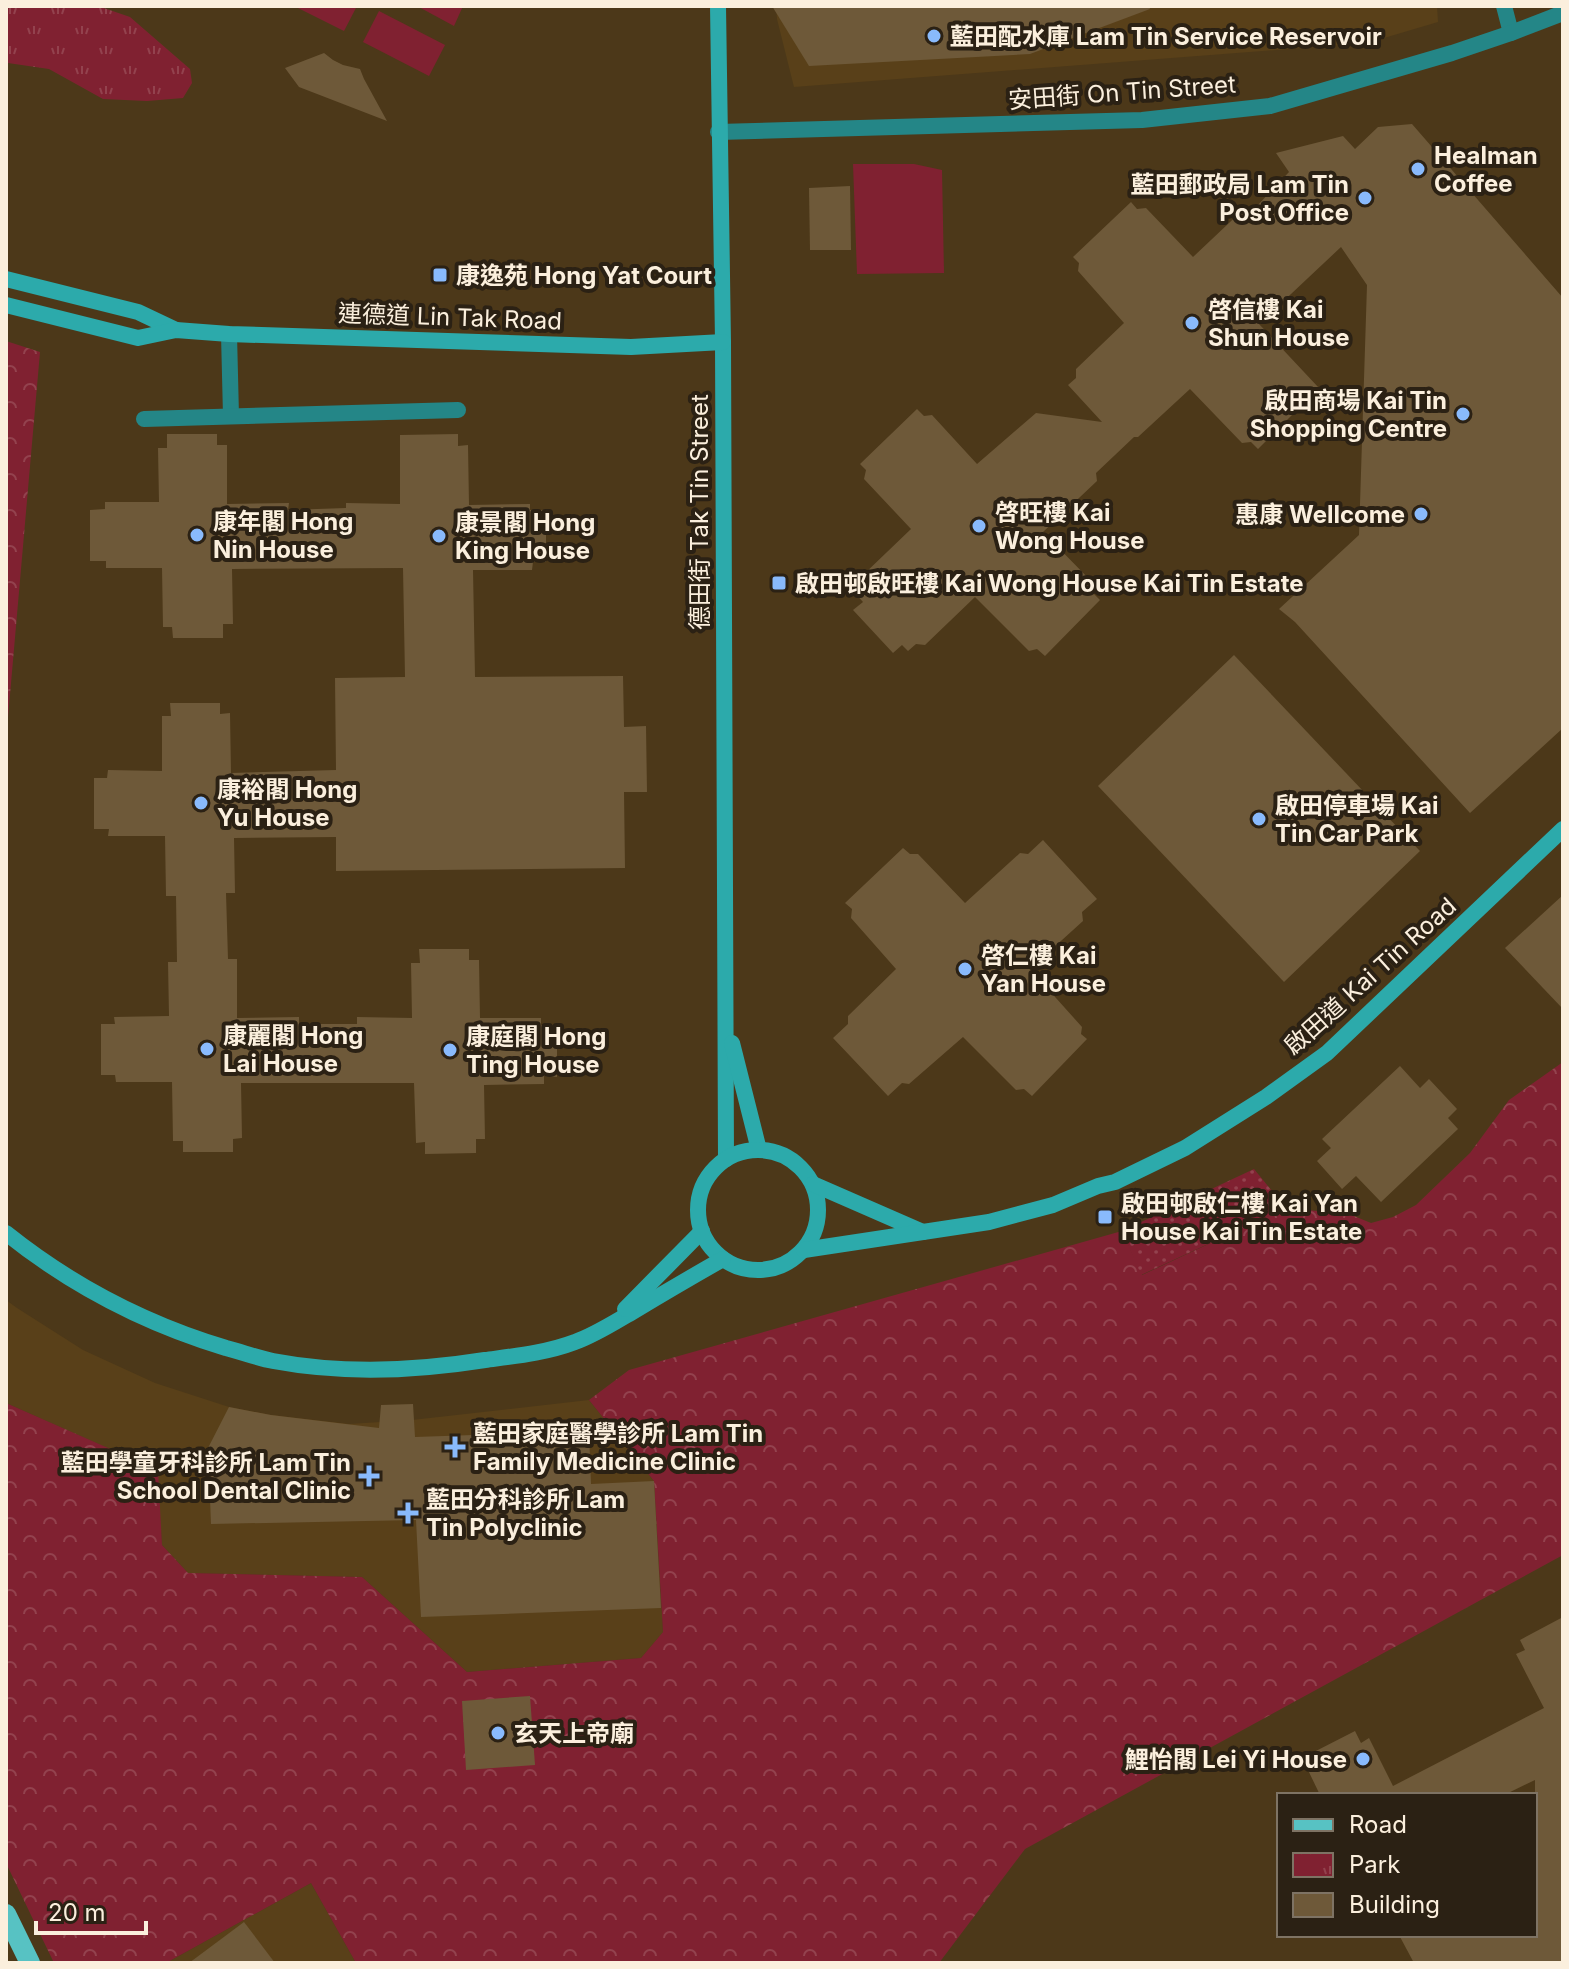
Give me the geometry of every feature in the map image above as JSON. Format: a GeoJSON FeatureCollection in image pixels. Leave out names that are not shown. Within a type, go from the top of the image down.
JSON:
{"type":"FeatureCollection","features":[{"type":"Feature","properties":{"kind":"main road"},"geometry":{"type":"LineString","coordinates":[[6,1914],[30,1963]]}},
{"type":"Feature","properties":{"kind":"street","name":"德田街 Tak Tin Street"},"geometry":{"type":"LineString","coordinates":[[718,6],[723,342],[726,1159]]}},
{"type":"Feature","properties":{"kind":"street"},"geometry":{"type":"LineString","coordinates":[[1504,6],[1511,33]]}},
{"type":"Feature","properties":{"kind":"street","name":"安田街 On Tin Street"},"geometry":{"type":"LineString","coordinates":[[718,132],[1142,120],[1270,106],[1452,53],[1563,13]]}},
{"type":"Feature","properties":{"kind":"street","name":"連德道 Lin Tak Road"},"geometry":{"type":"LineString","coordinates":[[6,279],[138,312],[176,330]]}},
{"type":"Feature","properties":{"kind":"street","name":"連德道 Lin Tak Road"},"geometry":{"type":"LineString","coordinates":[[6,305],[138,338],[176,330],[631,347],[723,342]]}},
{"type":"Feature","properties":{"kind":"street"},"geometry":{"type":"LineString","coordinates":[[229,334],[231,416]]}},
{"type":"Feature","properties":{"kind":"street"},"geometry":{"type":"LineString","coordinates":[[144,419],[458,410]]}},
{"type":"Feature","properties":{"kind":"street","name":"啟田道 Kai Tin Road"},"geometry":{"type":"LineString","coordinates":[[723,1259],[739,1267],[774,1269],[790,1262],[804,1250],[989,1222],[1053,1205],[1127,1177],[1175,1154],[1232,1120],[1327,1053],[1563,829]]}},
{"type":"Feature","properties":{"kind":"street","name":"德田街 Tak Tin Street"},"geometry":{"type":"LineString","coordinates":[[726,1018],[759,1150]]}},
{"type":"Feature","properties":{"kind":"street"},"geometry":{"type":"LineString","coordinates":[[6,1233],[74,1281],[143,1318],[203,1341],[271,1361],[350,1370],[461,1364],[540,1352],[576,1342],[610,1325],[723,1259],[702,1231],[698,1211],[702,1191],[711,1173],[726,1159],[742,1152],[775,1152],[791,1159],[804,1170],[813,1184],[818,1206],[815,1230],[804,1250]]}},
{"type":"Feature","properties":{"kind":"street"},"geometry":{"type":"LineString","coordinates":[[813,1184],[924,1233]]}},
{"type":"Feature","properties":{"kind":"street"},"geometry":{"type":"LineString","coordinates":[[610,1325],[702,1231]]}},
{"type":"Feature","properties":{"kind":"shaded area","name":"藍田配水庫 Lam Tin Service Reservoir"},"geometry":{"type":"Polygon","coordinates":[[[776,6],[1437,6],[1438,22],[1367,43],[794,87],[776,6]]]}},
{"type":"Feature","properties":{"kind":"shaded area","name":"藍田分科診所 Lam Tin Polyclinic"},"geometry":{"type":"Polygon","coordinates":[[[6,1300],[83,1350],[155,1383],[229,1407],[271,1415],[349,1424],[589,1400],[654,1481],[663,1632],[641,1658],[467,1672],[362,1577],[188,1573],[162,1545],[157,1470],[6,1403],[6,1300]]]}},
{"type":"Feature","properties":{"kind":"shaded area"},"geometry":{"type":"Polygon","coordinates":[[[311,1883],[356,1963],[166,1963],[311,1883]]]}},
{"type":"Feature","properties":{"kind":"green space"},"geometry":{"type":"Polygon","coordinates":[[[6,6],[98,6],[130,17],[190,69],[192,83],[183,98],[147,101],[103,99],[49,69],[8,63],[6,6]]]}},
{"type":"Feature","properties":{"kind":"green space"},"geometry":{"type":"Polygon","coordinates":[[[294,6],[357,6],[344,31],[294,6]]]}},
{"type":"Feature","properties":{"kind":"green space"},"geometry":{"type":"Polygon","coordinates":[[[417,6],[463,6],[454,26],[417,6]]]}},
{"type":"Feature","properties":{"kind":"green space"},"geometry":{"type":"Polygon","coordinates":[[[379,11],[445,45],[429,76],[363,42],[379,11]]]}},
{"type":"Feature","properties":{"kind":"green space"},"geometry":{"type":"Polygon","coordinates":[[[853,164],[914,164],[942,170],[944,273],[857,274],[853,164]]]}},
{"type":"Feature","properties":{"kind":"green space"},"geometry":{"type":"Polygon","coordinates":[[[6,341],[40,352],[6,740],[6,341]]]}},
{"type":"Feature","properties":{"kind":"green space"},"geometry":{"type":"Polygon","coordinates":[[[1563,1062],[1563,1555],[1025,1849],[939,1963],[356,1963],[311,1883],[166,1963],[54,1963],[6,1863],[6,1403],[158,1470],[162,1545],[188,1573],[362,1577],[467,1672],[641,1658],[663,1632],[654,1481],[589,1400],[629,1370],[1122,1231],[1142,1275],[1286,1208],[1349,1214],[1371,1223],[1393,1217],[1416,1205],[1470,1153],[1509,1100],[1563,1062]]]}},
{"type":"Feature","properties":{"kind":"green space"},"geometry":{"type":"Polygon","coordinates":[[[1254,1169],[1286,1208],[1141,1275],[1122,1231],[1254,1169]]]}},
{"type":"Feature","properties":{"kind":"building","name":"藍田配水庫 Lam Tin Service Reservoir"},"geometry":{"type":"Polygon","coordinates":[[[772,6],[1149,6],[1150,9],[1030,54],[809,66],[772,6]]]}},
{"type":"Feature","properties":{"kind":"building"},"geometry":{"type":"Polygon","coordinates":[[[324,53],[343,65],[360,69],[387,121],[299,87],[285,68],[324,53]]]}},
{"type":"Feature","properties":{"kind":"building"},"geometry":{"type":"Polygon","coordinates":[[[1412,124],[1563,298],[1563,728],[1470,813],[1295,622],[1279,609],[1359,535],[1367,285],[1341,247],[1259,324],[1319,388],[1258,449],[1251,442],[1242,443],[1190,389],[1096,473],[1097,481],[1043,532],[1095,585],[1094,594],[1100,600],[1045,656],[1037,649],[1029,651],[975,597],[925,645],[916,644],[908,651],[902,645],[893,653],[853,610],[863,602],[854,592],[862,584],[862,576],[911,529],[864,479],[866,470],[860,464],[917,409],[924,416],[932,415],[977,464],[1036,413],[1102,422],[1068,385],[1076,378],[1076,369],[1124,323],[1078,271],[1079,263],[1073,257],[1131,202],[1137,209],[1146,208],[1193,257],[1247,206],[1256,207],[1289,172],[1276,153],[1343,136],[1355,149],[1378,127],[1412,124]]]}},
{"type":"Feature","properties":{"kind":"building"},"geometry":{"type":"Polygon","coordinates":[[[850,186],[851,250],[810,250],[809,188],[850,186]]]}},
{"type":"Feature","properties":{"kind":"building"},"geometry":{"type":"Polygon","coordinates":[[[167,434],[217,434],[217,445],[227,445],[227,504],[289,503],[288,510],[346,508],[346,503],[400,504],[400,435],[458,434],[458,446],[468,445],[469,505],[530,504],[530,510],[546,510],[546,562],[533,562],[532,570],[473,570],[475,677],[623,676],[624,727],[646,726],[647,792],[624,792],[625,868],[336,871],[336,837],[234,838],[235,893],[226,893],[228,959],[237,959],[237,1018],[299,1017],[299,1024],[357,1024],[357,1017],[412,1018],[411,963],[420,963],[419,949],[469,949],[469,960],[479,960],[480,1018],[541,1018],[541,1025],[557,1025],[557,1077],[544,1076],[544,1084],[484,1085],[485,1139],[476,1139],[476,1153],[425,1154],[425,1142],[416,1143],[414,1083],[241,1083],[242,1138],[233,1139],[233,1152],[183,1152],[183,1141],[173,1141],[172,1082],[116,1082],[115,1075],[101,1075],[101,1024],[115,1024],[114,1017],[169,1016],[168,962],[177,962],[176,896],[166,896],[165,836],[108,836],[109,829],[94,829],[94,778],[107,778],[108,770],[162,771],[162,716],[171,716],[170,703],[220,703],[220,714],[230,713],[231,773],[336,770],[335,678],[405,677],[403,568],[232,569],[233,624],[223,624],[223,638],[173,638],[172,627],[163,627],[162,568],[106,568],[106,561],[90,561],[90,510],[105,509],[105,502],[159,502],[158,448],[167,448],[167,434]]]}},
{"type":"Feature","properties":{"kind":"building","name":"啟田停車場 Kai Tin Car Park"},"geometry":{"type":"Polygon","coordinates":[[[1234,655],[1420,851],[1284,982],[1098,786],[1234,655]]]}},
{"type":"Feature","properties":{"kind":"building","name":"啓仁樓 Kai Yan House"},"geometry":{"type":"Polygon","coordinates":[[[1043,840],[1097,899],[1082,912],[1083,921],[1030,969],[1082,1027],[1081,1034],[1087,1039],[1032,1096],[1024,1089],[1016,1090],[963,1037],[909,1084],[902,1083],[888,1096],[833,1038],[848,1024],[848,1016],[896,969],[851,918],[852,909],[845,903],[903,848],[910,854],[918,854],[965,903],[1020,853],[1028,854],[1043,840]]]}},
{"type":"Feature","properties":{"kind":"building"},"geometry":{"type":"Polygon","coordinates":[[[1563,895],[1563,1009],[1505,948],[1563,895]]]}},
{"type":"Feature","properties":{"kind":"building"},"geometry":{"type":"Polygon","coordinates":[[[1400,1066],[1420,1088],[1429,1079],[1457,1109],[1448,1118],[1458,1129],[1381,1202],[1356,1176],[1342,1189],[1317,1161],[1331,1148],[1322,1139],[1400,1066]]]}},
{"type":"Feature","properties":{"kind":"building"},"geometry":{"type":"Polygon","coordinates":[[[413,1404],[415,1437],[589,1431],[591,1484],[654,1481],[661,1608],[421,1617],[416,1520],[211,1524],[208,1448],[229,1407],[379,1428],[381,1405],[413,1404]]]}},
{"type":"Feature","properties":{"kind":"building"},"geometry":{"type":"Polygon","coordinates":[[[1563,1617],[1563,1963],[1414,1963],[1400,1937],[1537,1937],[1535,1780],[1508,1793],[1319,1793],[1307,1768],[1315,1764],[1310,1754],[1355,1731],[1361,1743],[1369,1738],[1393,1786],[1544,1708],[1516,1654],[1525,1650],[1520,1640],[1563,1617]]]}},
{"type":"Feature","properties":{"kind":"building","name":"玄天上帝廟"},"geometry":{"type":"Polygon","coordinates":[[[530,1696],[535,1765],[466,1770],[462,1701],[530,1696]]]}},
{"type":"Feature","properties":{"kind":"building"},"geometry":{"type":"Polygon","coordinates":[[[244,1922],[275,1963],[189,1963],[244,1922]]]}},
{"type":"Feature","properties":{"kind":"place","name":"藍田配水庫 Lam Tin Service Reservoir"},"geometry":{"type":"Point","coordinates":[934,36]}},
{"type":"Feature","properties":{"kind":"place","name":"Healman Coffee"},"geometry":{"type":"Point","coordinates":[1418,169]}},
{"type":"Feature","properties":{"kind":"place","name":"藍田郵政局 Lam Tin Post Office"},"geometry":{"type":"Point","coordinates":[1365,198]}},
{"type":"Feature","properties":{"kind":"place","name":"康逸苑 Hong Yat Court"},"geometry":{"type":"Point","coordinates":[440,275]}},
{"type":"Feature","properties":{"kind":"place","name":"啓信樓 Kai Shun House"},"geometry":{"type":"Point","coordinates":[1192,323]}},
{"type":"Feature","properties":{"kind":"place","name":"啟田商場 Kai Tin Shopping Centre"},"geometry":{"type":"Point","coordinates":[1463,414]}},
{"type":"Feature","properties":{"kind":"place","name":"惠康 Wellcome"},"geometry":{"type":"Point","coordinates":[1421,514]}},
{"type":"Feature","properties":{"kind":"place","name":"啓旺樓 Kai Wong House"},"geometry":{"type":"Point","coordinates":[979,526]}},
{"type":"Feature","properties":{"kind":"place","name":"康年閣 Hong Nin House"},"geometry":{"type":"Point","coordinates":[197,535]}},
{"type":"Feature","properties":{"kind":"place","name":"康景閣 Hong King House"},"geometry":{"type":"Point","coordinates":[439,536]}},
{"type":"Feature","properties":{"kind":"place","name":"啟田邨啟旺樓 Kai Wong House Kai Tin Estate"},"geometry":{"type":"Point","coordinates":[779,583]}},
{"type":"Feature","properties":{"kind":"place","name":"康裕閣 Hong Yu House"},"geometry":{"type":"Point","coordinates":[201,803]}},
{"type":"Feature","properties":{"kind":"place","name":"啟田停車場 Kai Tin Car Park"},"geometry":{"type":"Point","coordinates":[1259,819]}},
{"type":"Feature","properties":{"kind":"place","name":"啓仁樓 Kai Yan House"},"geometry":{"type":"Point","coordinates":[965,969]}},
{"type":"Feature","properties":{"kind":"place","name":"康麗閣 Hong Lai House"},"geometry":{"type":"Point","coordinates":[207,1049]}},
{"type":"Feature","properties":{"kind":"place","name":"康庭閣 Hong Ting House"},"geometry":{"type":"Point","coordinates":[450,1050]}},
{"type":"Feature","properties":{"kind":"place","name":"啟田邨啟仁樓 Kai Yan House Kai Tin Estate"},"geometry":{"type":"Point","coordinates":[1105,1217]}},
{"type":"Feature","properties":{"kind":"place","name":"藍田家庭醫學診所 Lam Tin Family Medicine Clinic"},"geometry":{"type":"Point","coordinates":[455,1447]}},
{"type":"Feature","properties":{"kind":"place","name":"藍田學童牙科診所 Lam Tin School Dental Clinic"},"geometry":{"type":"Point","coordinates":[369,1476]}},
{"type":"Feature","properties":{"kind":"place","name":"藍田分科診所 Lam Tin Polyclinic"},"geometry":{"type":"Point","coordinates":[408,1513]}},
{"type":"Feature","properties":{"kind":"place","name":"玄天上帝廟"},"geometry":{"type":"Point","coordinates":[498,1733]}},
{"type":"Feature","properties":{"kind":"place","name":"鯉怡閣 Lei Yi House"},"geometry":{"type":"Point","coordinates":[1363,1759]}}]}
